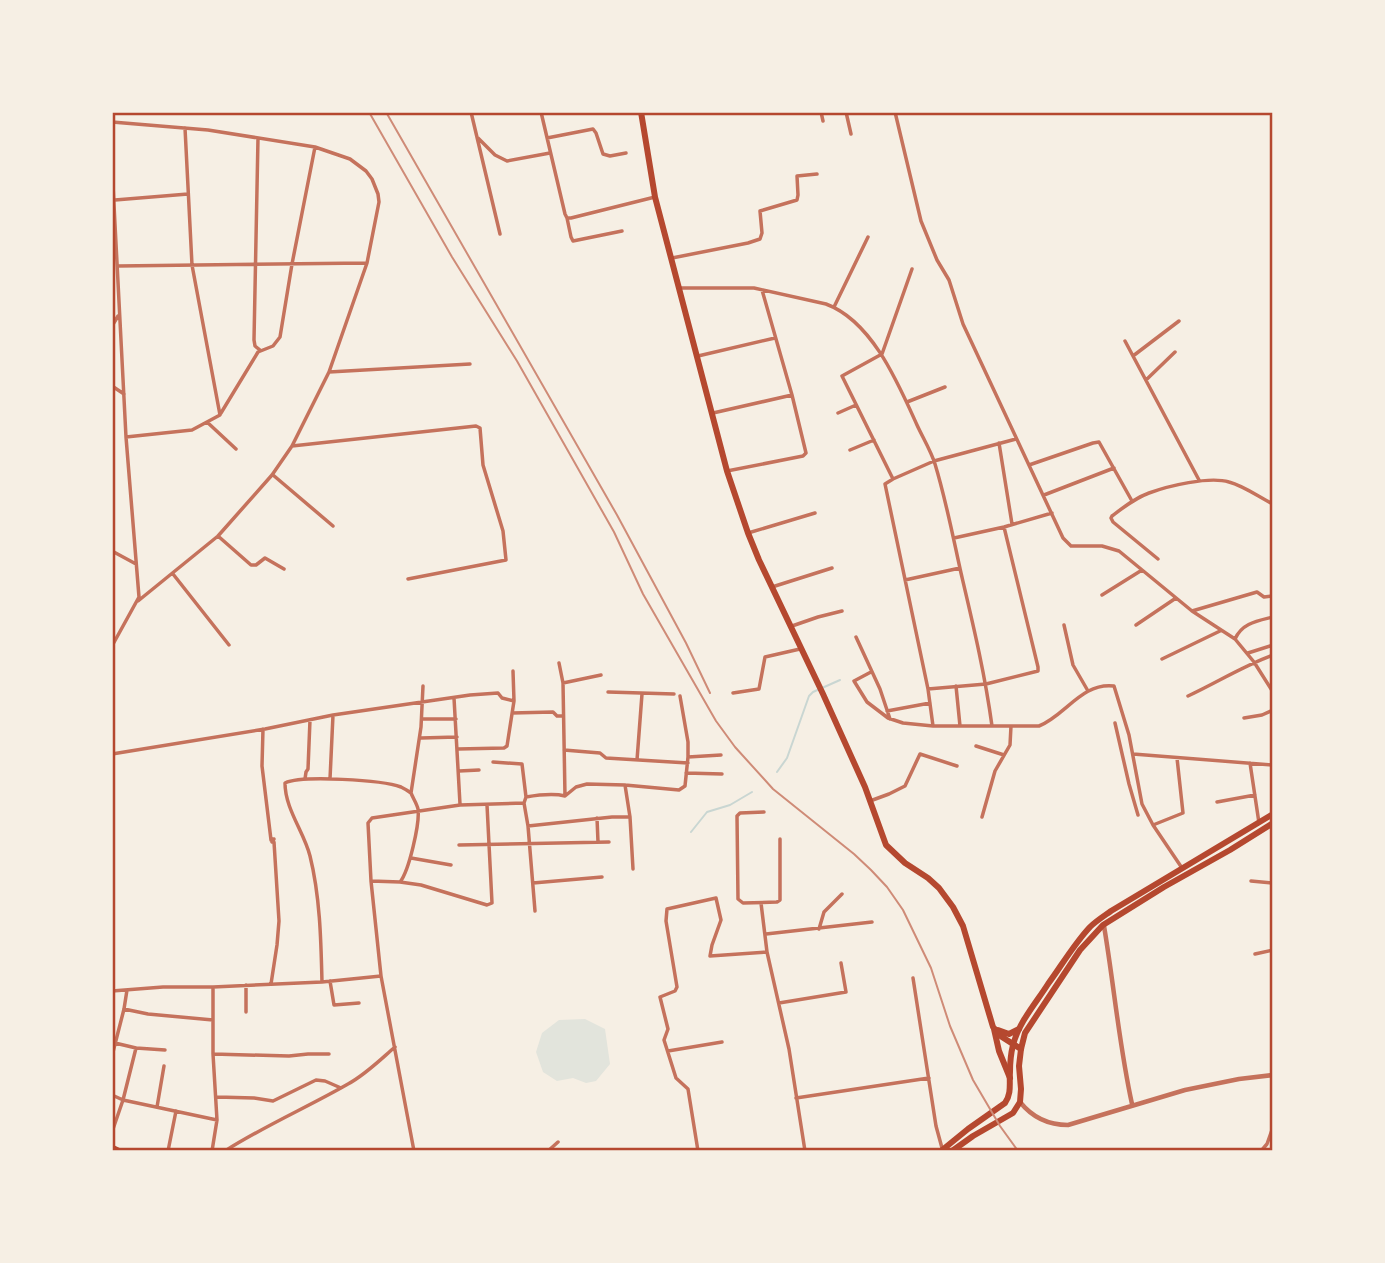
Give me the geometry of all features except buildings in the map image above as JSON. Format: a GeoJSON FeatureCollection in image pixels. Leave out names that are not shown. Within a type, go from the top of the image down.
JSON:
{"type":"FeatureCollection","features":[{"type":"Feature","properties":{"kind":"main road"},"geometry":{"type":"LineString","coordinates":[[641,112],[655,197],[727,471],[748,533],[823,694],[870,801],[886,845],[939,888],[963,926],[999,1051],[1010,1078]]}},
{"type":"Feature","properties":{"kind":"main road"},"geometry":{"type":"LineString","coordinates":[[942,1150],[1005,1103],[1010,1095],[1013,1045],[1019,1028],[1080,939],[1098,919],[1273,814]]}},
{"type":"Feature","properties":{"kind":"main road"},"geometry":{"type":"LineString","coordinates":[[952,1151],[1013,1113],[1020,1102],[1019,1066],[1025,1033],[1080,950],[1103,925],[1273,823]]}},
{"type":"Feature","properties":{"kind":"main road"},"geometry":{"type":"LineString","coordinates":[[993,1027],[1009,1034],[1019,1028]]}},
{"type":"Feature","properties":{"kind":"main road"},"geometry":{"type":"LineString","coordinates":[[993,1027],[1002,1037],[1021,1049]]}},
{"type":"Feature","properties":{"kind":"main road"},"geometry":{"type":"LineString","coordinates":[[112,1147],[120,1151]]}},
{"type":"Feature","properties":{"kind":"street"},"geometry":{"type":"LineString","coordinates":[[471,112],[500,234]]}},
{"type":"Feature","properties":{"kind":"street"},"geometry":{"type":"LineString","coordinates":[[541,112],[573,241],[622,231]]}},
{"type":"Feature","properties":{"kind":"street"},"geometry":{"type":"LineString","coordinates":[[821,112],[823,121]]}},
{"type":"Feature","properties":{"kind":"street"},"geometry":{"type":"LineString","coordinates":[[846,112],[851,134]]}},
{"type":"Feature","properties":{"kind":"street"},"geometry":{"type":"LineString","coordinates":[[895,112],[921,221],[937,260],[949,280],[963,324],[1063,538],[1068,545],[1075,547],[1102,545],[1119,551],[1192,611],[1235,639],[1248,653],[1273,692]]}},
{"type":"Feature","properties":{"kind":"street"},"geometry":{"type":"LineString","coordinates":[[112,122],[208,130],[315,147],[354,161],[366,171],[372,179],[379,202],[368,263],[329,372],[292,446],[272,475],[218,536],[138,601]]}},
{"type":"Feature","properties":{"kind":"street"},"geometry":{"type":"LineString","coordinates":[[185,128],[192,265],[220,415]]}},
{"type":"Feature","properties":{"kind":"street"},"geometry":{"type":"LineString","coordinates":[[547,138],[593,130],[603,154],[610,156],[626,153]]}},
{"type":"Feature","properties":{"kind":"street"},"geometry":{"type":"LineString","coordinates":[[477,137],[495,155],[507,161],[550,153]]}},
{"type":"Feature","properties":{"kind":"street"},"geometry":{"type":"LineString","coordinates":[[258,138],[254,340],[260,351]]}},
{"type":"Feature","properties":{"kind":"street"},"geometry":{"type":"LineString","coordinates":[[126,437],[192,430],[220,415],[260,351],[276,344],[280,337],[315,147]]}},
{"type":"Feature","properties":{"kind":"street"},"geometry":{"type":"LineString","coordinates":[[112,166],[126,437],[139,597],[112,646]]}},
{"type":"Feature","properties":{"kind":"street"},"geometry":{"type":"LineString","coordinates":[[671,258],[760,239],[760,211],[797,200],[797,176],[817,174]]}},
{"type":"Feature","properties":{"kind":"street"},"geometry":{"type":"LineString","coordinates":[[115,201],[188,194]]}},
{"type":"Feature","properties":{"kind":"street"},"geometry":{"type":"LineString","coordinates":[[567,218],[655,197]]}},
{"type":"Feature","properties":{"kind":"street"},"geometry":{"type":"LineString","coordinates":[[834,307],[868,237]]}},
{"type":"Feature","properties":{"kind":"street"},"geometry":{"type":"LineString","coordinates":[[117,266],[368,263]]}},
{"type":"Feature","properties":{"kind":"street"},"geometry":{"type":"LineString","coordinates":[[893,479],[842,375],[882,354],[912,269]]}},
{"type":"Feature","properties":{"kind":"street"},"geometry":{"type":"LineString","coordinates":[[679,288],[754,288],[816,301],[834,307],[857,324],[882,354],[934,461],[986,684],[992,726]]}},
{"type":"Feature","properties":{"kind":"street"},"geometry":{"type":"LineString","coordinates":[[727,471],[805,454],[806,450],[762,289]]}},
{"type":"Feature","properties":{"kind":"street"},"geometry":{"type":"LineString","coordinates":[[112,326],[119,314]]}},
{"type":"Feature","properties":{"kind":"street"},"geometry":{"type":"LineString","coordinates":[[1133,356],[1179,321]]}},
{"type":"Feature","properties":{"kind":"street"},"geometry":{"type":"LineString","coordinates":[[698,356],[775,338]]}},
{"type":"Feature","properties":{"kind":"street"},"geometry":{"type":"LineString","coordinates":[[1125,341],[1199,480]]}},
{"type":"Feature","properties":{"kind":"street"},"geometry":{"type":"LineString","coordinates":[[1146,380],[1175,352]]}},
{"type":"Feature","properties":{"kind":"street"},"geometry":{"type":"LineString","coordinates":[[329,372],[470,364]]}},
{"type":"Feature","properties":{"kind":"street"},"geometry":{"type":"LineString","coordinates":[[112,386],[124,394]]}},
{"type":"Feature","properties":{"kind":"street"},"geometry":{"type":"LineString","coordinates":[[907,402],[945,387]]}},
{"type":"Feature","properties":{"kind":"street"},"geometry":{"type":"LineString","coordinates":[[713,413],[792,395]]}},
{"type":"Feature","properties":{"kind":"street"},"geometry":{"type":"LineString","coordinates":[[838,413],[856,405]]}},
{"type":"Feature","properties":{"kind":"street"},"geometry":{"type":"LineString","coordinates":[[207,422],[236,449]]}},
{"type":"Feature","properties":{"kind":"street"},"geometry":{"type":"LineString","coordinates":[[292,446],[476,426],[480,428],[483,465],[503,531],[506,561],[408,579]]}},
{"type":"Feature","properties":{"kind":"street"},"geometry":{"type":"LineString","coordinates":[[933,726],[886,482],[934,461],[1016,439]]}},
{"type":"Feature","properties":{"kind":"street"},"geometry":{"type":"LineString","coordinates":[[850,450],[874,440]]}},
{"type":"Feature","properties":{"kind":"street"},"geometry":{"type":"LineString","coordinates":[[1029,465],[1096,442],[1101,443],[1132,501]]}},
{"type":"Feature","properties":{"kind":"street"},"geometry":{"type":"LineString","coordinates":[[999,443],[1012,525]]}},
{"type":"Feature","properties":{"kind":"street"},"geometry":{"type":"LineString","coordinates":[[1044,495],[1114,468]]}},
{"type":"Feature","properties":{"kind":"street"},"geometry":{"type":"LineString","coordinates":[[272,475],[333,526]]}},
{"type":"Feature","properties":{"kind":"street"},"geometry":{"type":"LineString","coordinates":[[1158,559],[1112,520],[1112,516],[1132,501],[1150,493],[1199,480],[1232,482],[1273,504]]}},
{"type":"Feature","properties":{"kind":"street"},"geometry":{"type":"LineString","coordinates":[[748,533],[815,513]]}},
{"type":"Feature","properties":{"kind":"street"},"geometry":{"type":"LineString","coordinates":[[954,538],[1052,513]]}},
{"type":"Feature","properties":{"kind":"street"},"geometry":{"type":"LineString","coordinates":[[928,689],[986,684],[1035,673],[1038,669],[1004,527]]}},
{"type":"Feature","properties":{"kind":"street"},"geometry":{"type":"LineString","coordinates":[[218,536],[251,565],[256,565],[265,558],[284,569]]}},
{"type":"Feature","properties":{"kind":"street"},"geometry":{"type":"LineString","coordinates":[[112,551],[136,564]]}},
{"type":"Feature","properties":{"kind":"street"},"geometry":{"type":"LineString","coordinates":[[772,587],[832,568]]}},
{"type":"Feature","properties":{"kind":"street"},"geometry":{"type":"LineString","coordinates":[[905,580],[960,568]]}},
{"type":"Feature","properties":{"kind":"street"},"geometry":{"type":"LineString","coordinates":[[1102,595],[1142,570]]}},
{"type":"Feature","properties":{"kind":"street"},"geometry":{"type":"LineString","coordinates":[[173,574],[229,645]]}},
{"type":"Feature","properties":{"kind":"street"},"geometry":{"type":"LineString","coordinates":[[1192,611],[1257,592],[1264,597],[1273,596]]}},
{"type":"Feature","properties":{"kind":"street"},"geometry":{"type":"LineString","coordinates":[[1136,625],[1176,598]]}},
{"type":"Feature","properties":{"kind":"street"},"geometry":{"type":"LineString","coordinates":[[792,626],[842,611]]}},
{"type":"Feature","properties":{"kind":"street"},"geometry":{"type":"LineString","coordinates":[[1235,639],[1243,627],[1273,617]]}},
{"type":"Feature","properties":{"kind":"street"},"geometry":{"type":"LineString","coordinates":[[1064,625],[1073,665],[1088,691]]}},
{"type":"Feature","properties":{"kind":"street"},"geometry":{"type":"LineString","coordinates":[[1162,659],[1220,631]]}},
{"type":"Feature","properties":{"kind":"street"},"geometry":{"type":"LineString","coordinates":[[856,637],[890,719]]}},
{"type":"Feature","properties":{"kind":"street"},"geometry":{"type":"LineString","coordinates":[[1248,653],[1273,645]]}},
{"type":"Feature","properties":{"kind":"street"},"geometry":{"type":"LineString","coordinates":[[733,693],[759,689],[765,657],[802,648]]}},
{"type":"Feature","properties":{"kind":"street"},"geometry":{"type":"LineString","coordinates":[[1188,696],[1273,655]]}},
{"type":"Feature","properties":{"kind":"street"},"geometry":{"type":"LineString","coordinates":[[559,663],[563,683],[565,796]]}},
{"type":"Feature","properties":{"kind":"street"},"geometry":{"type":"LineString","coordinates":[[458,749],[506,747],[514,701],[513,671]]}},
{"type":"Feature","properties":{"kind":"street"},"geometry":{"type":"LineString","coordinates":[[871,672],[854,682],[867,702],[890,719],[933,726],[1045,724],[1088,691],[1105,686],[1115,687],[1133,754],[1132,773],[1138,814]]}},
{"type":"Feature","properties":{"kind":"street"},"geometry":{"type":"LineString","coordinates":[[563,683],[601,675]]}},
{"type":"Feature","properties":{"kind":"street"},"geometry":{"type":"LineString","coordinates":[[400,882],[411,858],[418,811],[411,793],[420,738],[423,686]]}},
{"type":"Feature","properties":{"kind":"street"},"geometry":{"type":"LineString","coordinates":[[956,686],[960,726]]}},
{"type":"Feature","properties":{"kind":"street"},"geometry":{"type":"LineString","coordinates":[[608,692],[674,694]]}},
{"type":"Feature","properties":{"kind":"street"},"geometry":{"type":"LineString","coordinates":[[112,754],[423,701],[497,693],[502,698],[514,701]]}},
{"type":"Feature","properties":{"kind":"street"},"geometry":{"type":"LineString","coordinates":[[637,760],[642,694]]}},
{"type":"Feature","properties":{"kind":"street"},"geometry":{"type":"LineString","coordinates":[[526,797],[565,796],[582,785],[625,785],[680,790],[684,786],[688,763],[688,742],[680,696]]}},
{"type":"Feature","properties":{"kind":"street"},"geometry":{"type":"LineString","coordinates":[[454,698],[460,806]]}},
{"type":"Feature","properties":{"kind":"street"},"geometry":{"type":"LineString","coordinates":[[887,711],[930,703]]}},
{"type":"Feature","properties":{"kind":"street"},"geometry":{"type":"LineString","coordinates":[[1244,718],[1273,710]]}},
{"type":"Feature","properties":{"kind":"street"},"geometry":{"type":"LineString","coordinates":[[512,713],[553,712],[563,716]]}},
{"type":"Feature","properties":{"kind":"street"},"geometry":{"type":"LineString","coordinates":[[330,779],[333,715]]}},
{"type":"Feature","properties":{"kind":"street"},"geometry":{"type":"LineString","coordinates":[[422,719],[456,719]]}},
{"type":"Feature","properties":{"kind":"street"},"geometry":{"type":"LineString","coordinates":[[305,779],[308,769],[310,720]]}},
{"type":"Feature","properties":{"kind":"street"},"geometry":{"type":"LineString","coordinates":[[1115,723],[1143,804],[1153,825],[1182,868]]}},
{"type":"Feature","properties":{"kind":"street"},"geometry":{"type":"LineString","coordinates":[[982,817],[995,771],[1011,743],[1011,726]]}},
{"type":"Feature","properties":{"kind":"street"},"geometry":{"type":"LineString","coordinates":[[263,729],[262,766],[270,835],[271,840],[274,839],[272,842],[279,913],[271,984]]}},
{"type":"Feature","properties":{"kind":"street"},"geometry":{"type":"LineString","coordinates":[[420,738],[457,737]]}},
{"type":"Feature","properties":{"kind":"street"},"geometry":{"type":"LineString","coordinates":[[976,746],[1004,755]]}},
{"type":"Feature","properties":{"kind":"street"},"geometry":{"type":"LineString","coordinates":[[564,750],[600,752],[606,758],[688,763]]}},
{"type":"Feature","properties":{"kind":"street"},"geometry":{"type":"LineString","coordinates":[[870,801],[905,786],[920,754],[957,766]]}},
{"type":"Feature","properties":{"kind":"street"},"geometry":{"type":"LineString","coordinates":[[1133,754],[1273,765]]}},
{"type":"Feature","properties":{"kind":"street"},"geometry":{"type":"LineString","coordinates":[[688,757],[721,755]]}},
{"type":"Feature","properties":{"kind":"street"},"geometry":{"type":"LineString","coordinates":[[1153,825],[1183,813],[1177,758]]}},
{"type":"Feature","properties":{"kind":"street"},"geometry":{"type":"LineString","coordinates":[[493,762],[522,764],[535,911]]}},
{"type":"Feature","properties":{"kind":"street"},"geometry":{"type":"LineString","coordinates":[[1250,763],[1259,823]]}},
{"type":"Feature","properties":{"kind":"street"},"geometry":{"type":"LineString","coordinates":[[459,771],[479,770]]}},
{"type":"Feature","properties":{"kind":"street"},"geometry":{"type":"LineString","coordinates":[[686,774],[722,774]]}},
{"type":"Feature","properties":{"kind":"street"},"geometry":{"type":"LineString","coordinates":[[322,982],[321,936],[313,869],[284,785],[286,782],[305,779],[330,779],[384,783],[399,786],[411,793]]}},
{"type":"Feature","properties":{"kind":"street"},"geometry":{"type":"LineString","coordinates":[[625,785],[633,869]]}},
{"type":"Feature","properties":{"kind":"street"},"geometry":{"type":"LineString","coordinates":[[1217,803],[1255,795]]}},
{"type":"Feature","properties":{"kind":"street"},"geometry":{"type":"LineString","coordinates":[[414,1151],[381,976],[368,823],[370,820],[418,811],[524,803]]}},
{"type":"Feature","properties":{"kind":"street"},"geometry":{"type":"LineString","coordinates":[[371,881],[421,885],[491,904],[493,901],[487,805]]}},
{"type":"Feature","properties":{"kind":"street"},"geometry":{"type":"LineString","coordinates":[[764,812],[740,813],[737,818],[738,899],[743,903],[777,902],[780,898],[780,839]]}},
{"type":"Feature","properties":{"kind":"street"},"geometry":{"type":"LineString","coordinates":[[528,826],[630,817]]}},
{"type":"Feature","properties":{"kind":"street"},"geometry":{"type":"LineString","coordinates":[[597,818],[598,842]]}},
{"type":"Feature","properties":{"kind":"street"},"geometry":{"type":"LineString","coordinates":[[459,845],[609,842]]}},
{"type":"Feature","properties":{"kind":"street"},"geometry":{"type":"LineString","coordinates":[[411,858],[451,865]]}},
{"type":"Feature","properties":{"kind":"street"},"geometry":{"type":"LineString","coordinates":[[533,883],[602,877]]}},
{"type":"Feature","properties":{"kind":"street"},"geometry":{"type":"LineString","coordinates":[[1251,881],[1273,883]]}},
{"type":"Feature","properties":{"kind":"street"},"geometry":{"type":"LineString","coordinates":[[819,929],[824,912],[842,894]]}},
{"type":"Feature","properties":{"kind":"street"},"geometry":{"type":"LineString","coordinates":[[698,1151],[688,1088],[676,1079],[664,1040],[668,1029],[660,998],[675,991],[677,987],[666,921],[667,908],[716,898],[721,920],[710,956],[768,952]]}},
{"type":"Feature","properties":{"kind":"street"},"geometry":{"type":"LineString","coordinates":[[761,903],[806,1151]]}},
{"type":"Feature","properties":{"kind":"street"},"geometry":{"type":"LineString","coordinates":[[765,934],[872,922]]}},
{"type":"Feature","properties":{"kind":"street"},"geometry":{"type":"LineString","coordinates":[[1103,925],[1132,1104]]}},
{"type":"Feature","properties":{"kind":"street"},"geometry":{"type":"LineString","coordinates":[[1255,954],[1273,950]]}},
{"type":"Feature","properties":{"kind":"street"},"geometry":{"type":"LineString","coordinates":[[779,1003],[846,992],[841,963]]}},
{"type":"Feature","properties":{"kind":"street"},"geometry":{"type":"LineString","coordinates":[[112,991],[163,986],[213,987],[322,982],[381,976]]}},
{"type":"Feature","properties":{"kind":"street"},"geometry":{"type":"LineString","coordinates":[[912,978],[942,1150]]}},
{"type":"Feature","properties":{"kind":"street"},"geometry":{"type":"LineString","coordinates":[[330,981],[334,1005],[359,1003]]}},
{"type":"Feature","properties":{"kind":"street"},"geometry":{"type":"LineString","coordinates":[[246,985],[246,1012]]}},
{"type":"Feature","properties":{"kind":"street"},"geometry":{"type":"LineString","coordinates":[[212,1151],[217,1120],[213,987]]}},
{"type":"Feature","properties":{"kind":"street"},"geometry":{"type":"LineString","coordinates":[[112,1056],[127,990]]}},
{"type":"Feature","properties":{"kind":"street"},"geometry":{"type":"LineString","coordinates":[[124,1009],[213,1020]]}},
{"type":"Feature","properties":{"kind":"street"},"geometry":{"type":"LineString","coordinates":[[668,1051],[722,1042]]}},
{"type":"Feature","properties":{"kind":"street"},"geometry":{"type":"LineString","coordinates":[[115,1043],[165,1050]]}},
{"type":"Feature","properties":{"kind":"street"},"geometry":{"type":"LineString","coordinates":[[225,1151],[256,1131],[342,1088],[395,1047]]}},
{"type":"Feature","properties":{"kind":"street"},"geometry":{"type":"LineString","coordinates":[[112,1132],[124,1100],[136,1048]]}},
{"type":"Feature","properties":{"kind":"street"},"geometry":{"type":"LineString","coordinates":[[213,1054],[329,1054]]}},
{"type":"Feature","properties":{"kind":"street"},"geometry":{"type":"LineString","coordinates":[[157,1107],[164,1066]]}},
{"type":"Feature","properties":{"kind":"street"},"geometry":{"type":"LineString","coordinates":[[1020,1102],[1032,1115],[1061,1125],[1185,1090],[1273,1074]]}},
{"type":"Feature","properties":{"kind":"street"},"geometry":{"type":"LineString","coordinates":[[796,1098],[929,1078]]}},
{"type":"Feature","properties":{"kind":"street"},"geometry":{"type":"LineString","coordinates":[[217,1097],[272,1101],[316,1080],[342,1088]]}},
{"type":"Feature","properties":{"kind":"street"},"geometry":{"type":"LineString","coordinates":[[112,1095],[217,1120]]}},
{"type":"Feature","properties":{"kind":"street"},"geometry":{"type":"LineString","coordinates":[[168,1151],[176,1111]]}},
{"type":"Feature","properties":{"kind":"street"},"geometry":{"type":"LineString","coordinates":[[1261,1151],[1267,1144],[1273,1127]]}},
{"type":"Feature","properties":{"kind":"street"},"geometry":{"type":"LineString","coordinates":[[548,1151],[558,1142]]}},
{"type":"Feature","properties":{"kind":"shaded area"},"geometry":{"type":"Polygon","coordinates":[[[585,1019],[605,1029],[610,1064],[596,1081],[586,1083],[573,1078],[557,1081],[543,1072],[536,1052],[542,1033],[559,1020],[585,1019]]]}},
{"type":"Feature","properties":{"kind":"waterway"},"geometry":{"type":"LineString","coordinates":[[777,772],[787,758],[809,696],[840,680]]}},
{"type":"Feature","properties":{"kind":"waterway"},"geometry":{"type":"LineString","coordinates":[[691,832],[707,812],[730,805],[752,792]]}},
{"type":"Feature","properties":{"kind":"railway"},"geometry":{"type":"LineString","coordinates":[[369,112],[452,257],[517,361],[614,532],[643,594],[716,721],[735,747],[773,789],[854,854],[887,887],[903,910],[931,968],[950,1026],[973,1080],[1018,1151]]}},
{"type":"Feature","properties":{"kind":"railway"},"geometry":{"type":"LineString","coordinates":[[386,112],[617,515],[710,693]]}}]}
